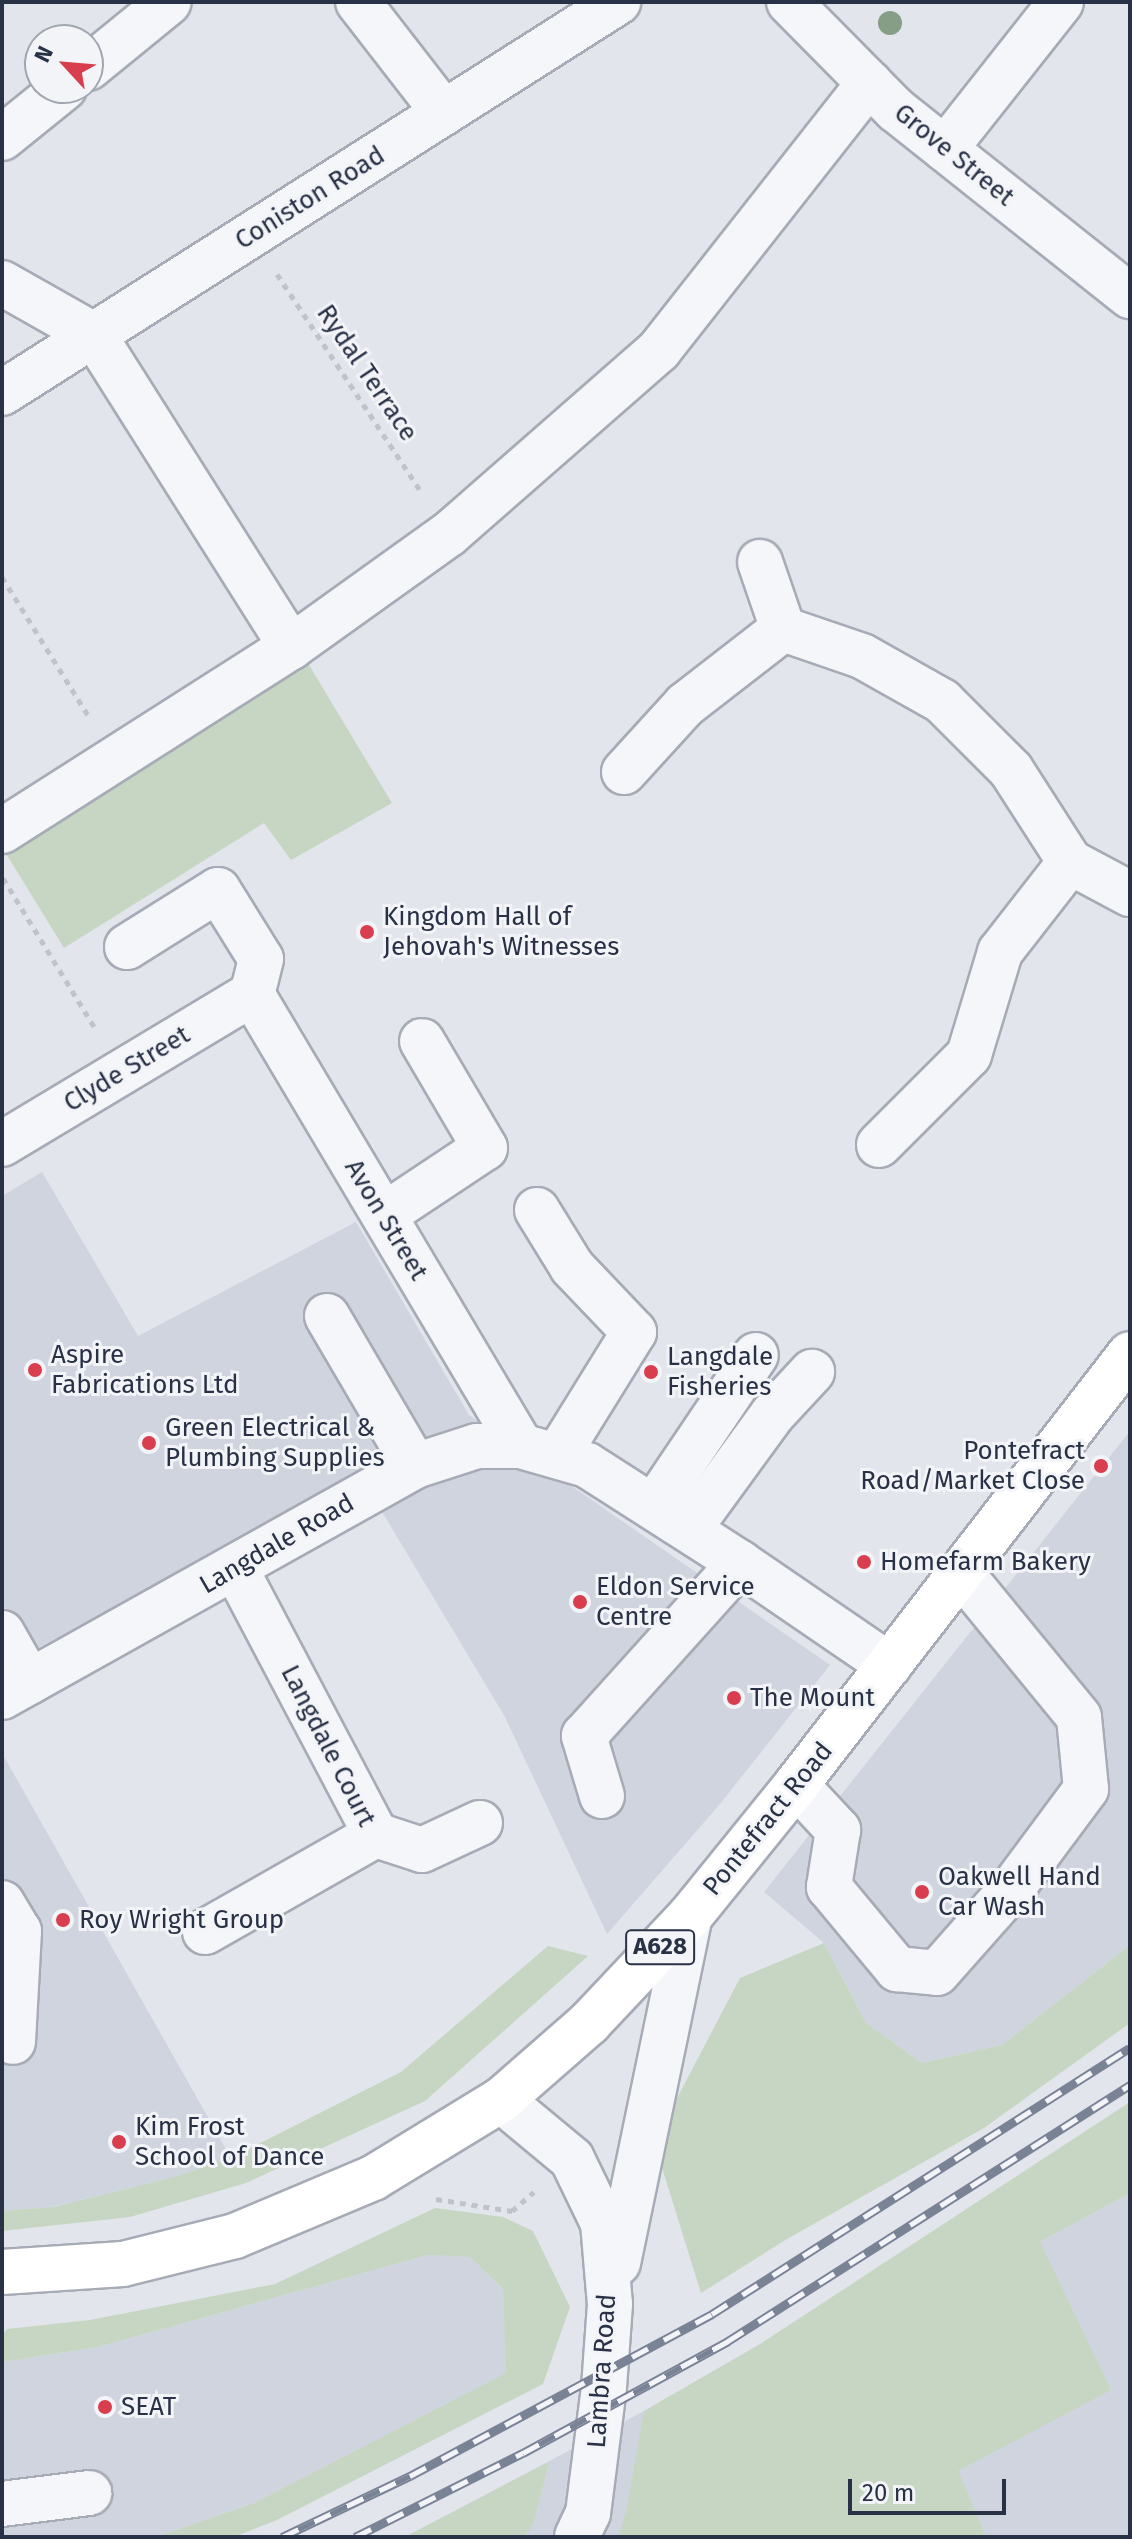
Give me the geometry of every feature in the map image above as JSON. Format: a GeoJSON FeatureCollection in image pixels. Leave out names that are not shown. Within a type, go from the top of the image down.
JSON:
{"type":"FeatureCollection","features":[{"type":"Feature","properties":{"kind":"highway","name":"Pontefract Road"},"geometry":{"type":"LineString","coordinates":[[2,2272],[123,2264],[235,2236],[373,2178],[501,2100],[589,2023],[690,1916],[796,1785],[1130,1354]]}},
{"type":"Feature","properties":{"kind":"street"},"geometry":{"type":"LineString","coordinates":[[104,55],[169,2]]}},
{"type":"Feature","properties":{"kind":"street"},"geometry":{"type":"LineString","coordinates":[[358,2],[444,113]]}},
{"type":"Feature","properties":{"kind":"street","name":"Coniston Road"},"geometry":{"type":"LineString","coordinates":[[2,393],[618,2]]}},
{"type":"Feature","properties":{"kind":"street","name":"Grove Street"},"geometry":{"type":"LineString","coordinates":[[789,2],[896,110],[1130,296]]}},
{"type":"Feature","properties":{"kind":"street"},"geometry":{"type":"LineString","coordinates":[[945,149],[1061,2]]}},
{"type":"Feature","properties":{"kind":"street"},"geometry":{"type":"LineString","coordinates":[[2,831],[291,647],[449,534],[659,350],[869,83]]}},
{"type":"Feature","properties":{"kind":"street"},"geometry":{"type":"LineString","coordinates":[[2,138],[44,104]]}},
{"type":"Feature","properties":{"kind":"street"},"geometry":{"type":"LineString","coordinates":[[2,283],[94,335],[291,647]]}},
{"type":"Feature","properties":{"kind":"street"},"geometry":{"type":"LineString","coordinates":[[760,562],[783,629]]}},
{"type":"Feature","properties":{"kind":"street"},"geometry":{"type":"LineString","coordinates":[[624,772],[685,705],[783,629]]}},
{"type":"Feature","properties":{"kind":"street"},"geometry":{"type":"LineString","coordinates":[[783,629],[862,656],[942,701],[1011,770],[1070,862],[1130,894]]}},
{"type":"Feature","properties":{"kind":"street"},"geometry":{"type":"LineString","coordinates":[[879,1145],[969,1055],[1000,952],[1070,862]]}},
{"type":"Feature","properties":{"kind":"street"},"geometry":{"type":"LineString","coordinates":[[127,947],[218,890],[261,959],[252,994]]}},
{"type":"Feature","properties":{"kind":"street","name":"Clyde Street"},"geometry":{"type":"LineString","coordinates":[[2,1144],[252,994]]}},
{"type":"Feature","properties":{"kind":"street","name":"Avon Street"},"geometry":{"type":"LineString","coordinates":[[252,994],[384,1215],[539,1451]]}},
{"type":"Feature","properties":{"kind":"street"},"geometry":{"type":"LineString","coordinates":[[384,1215],[485,1148],[422,1041]]}},
{"type":"Feature","properties":{"kind":"street"},"geometry":{"type":"LineString","coordinates":[[537,1210],[572,1267],[634,1332],[539,1451]]}},
{"type":"Feature","properties":{"kind":"street"},"geometry":{"type":"LineString","coordinates":[[327,1316],[415,1466]]}},
{"type":"Feature","properties":{"kind":"street"},"geometry":{"type":"LineString","coordinates":[[672,1517],[756,1355]]}},
{"type":"Feature","properties":{"kind":"street"},"geometry":{"type":"LineString","coordinates":[[672,1517],[812,1372]]}},
{"type":"Feature","properties":{"kind":"street","name":"Langdale Road"},"geometry":{"type":"LineString","coordinates":[[16,1690],[415,1466],[477,1446],[539,1451],[587,1465],[672,1517],[889,1665]]}},
{"type":"Feature","properties":{"kind":"street"},"geometry":{"type":"LineString","coordinates":[[602,1796],[584,1736],[740,1563]]}},
{"type":"Feature","properties":{"kind":"street","name":"Langdale Court"},"geometry":{"type":"LineString","coordinates":[[205,1932],[376,1835],[236,1569]]}},
{"type":"Feature","properties":{"kind":"street"},"geometry":{"type":"LineString","coordinates":[[796,1785],[838,1830],[829,1887],[897,1969],[937,1973],[1014,1886],[1086,1789],[1079,1717],[961,1573]]}},
{"type":"Feature","properties":{"kind":"street"},"geometry":{"type":"LineString","coordinates":[[2,1633],[16,1690]]}},
{"type":"Feature","properties":{"kind":"street"},"geometry":{"type":"LineString","coordinates":[[376,1835],[422,1850],[480,1823]]}},
{"type":"Feature","properties":{"kind":"street"},"geometry":{"type":"LineString","coordinates":[[2,1903],[19,1931],[13,2042]]}},
{"type":"Feature","properties":{"kind":"street"},"geometry":{"type":"LineString","coordinates":[[610,2304],[690,1916]]}},
{"type":"Feature","properties":{"kind":"street","name":"Lambra Road"},"geometry":{"type":"LineString","coordinates":[[501,2100],[572,2159],[586,2182],[603,2223],[610,2304],[597,2453],[588,2513],[577,2537]]}},
{"type":"Feature","properties":{"kind":"street"},"geometry":{"type":"LineString","coordinates":[[2,2504],[89,2493]]}},
{"type":"Feature","properties":{"kind":"path","name":"Rydal Terrace"},"geometry":{"type":"LineString","coordinates":[[251,235],[449,534]]}},
{"type":"Feature","properties":{"kind":"path"},"geometry":{"type":"LineString","coordinates":[[2,577],[115,758]]}},
{"type":"Feature","properties":{"kind":"path"},"geometry":{"type":"LineString","coordinates":[[2,877],[122,1072]]}},
{"type":"Feature","properties":{"kind":"shaded area"},"geometry":{"type":"Polygon","coordinates":[[[42,1172],[138,1336],[356,1222],[469,1415],[830,1665],[720,1804],[607,1934],[505,1717],[360,1475],[30,1652],[2,1604],[2,1196],[42,1172]]]}},
{"type":"Feature","properties":{"kind":"shaded area"},"geometry":{"type":"Polygon","coordinates":[[[1130,1431],[1130,1945],[1002,2045],[922,2063],[866,2023],[824,1943],[764,1892],[1130,1431]]]}},
{"type":"Feature","properties":{"kind":"shaded area"},"geometry":{"type":"Polygon","coordinates":[[[2,1753],[231,2158],[177,2176],[52,2207],[2,2211],[2,1753]]]}},
{"type":"Feature","properties":{"kind":"shaded area"},"geometry":{"type":"Polygon","coordinates":[[[1130,2193],[1130,2537],[405,2537],[644,2411],[757,2346],[1040,2242],[1130,2193]]]}},
{"type":"Feature","properties":{"kind":"shaded area"},"geometry":{"type":"Polygon","coordinates":[[[428,2255],[470,2257],[503,2289],[507,2373],[254,2503],[155,2537],[2,2537],[2,2362],[98,2347],[428,2255]]]}},
{"type":"Feature","properties":{"kind":"green space"},"geometry":{"type":"Polygon","coordinates":[[[306,660],[392,803],[291,860],[264,823],[64,948],[2,847],[306,660]]]}},
{"type":"Feature","properties":{"kind":"green space"},"geometry":{"type":"Polygon","coordinates":[[[824,1943],[866,2023],[922,2063],[1002,2045],[1130,1945],[1130,2023],[984,2128],[787,2239],[701,2293],[654,2142],[740,1978],[824,1943]]]}},
{"type":"Feature","properties":{"kind":"green space"},"geometry":{"type":"Polygon","coordinates":[[[548,1946],[588,1956],[425,2101],[246,2183],[130,2217],[2,2231],[2,2211],[53,2207],[177,2176],[231,2158],[401,2072],[548,1946]]]}},
{"type":"Feature","properties":{"kind":"green space"},"geometry":{"type":"Polygon","coordinates":[[[1130,2102],[1130,2193],[1040,2242],[1111,2390],[958,2471],[986,2537],[618,2537],[626,2512],[644,2411],[757,2346],[1130,2102]]]}},
{"type":"Feature","properties":{"kind":"green space"},"geometry":{"type":"Polygon","coordinates":[[[435,2208],[503,2217],[533,2231],[570,2307],[543,2384],[277,2520],[234,2537],[155,2537],[254,2503],[506,2373],[503,2289],[470,2257],[428,2255],[98,2347],[2,2362],[2,2335],[7,2329],[90,2320],[275,2284],[435,2208]]]}},
{"type":"Feature","properties":{"kind":"green space"},"geometry":{"type":"Polygon","coordinates":[[[549,2462],[533,2524],[524,2537],[405,2537],[549,2462]]]}},
{"type":"Feature","properties":{"kind":"railway"},"geometry":{"type":"LineString","coordinates":[[282,2537],[410,2476],[712,2314],[1130,2048]]}},
{"type":"Feature","properties":{"kind":"railway"},"geometry":{"type":"LineString","coordinates":[[355,2537],[523,2453],[728,2341],[1130,2085]]}},
{"type":"Feature","properties":{"kind":"place","name":"Kingdom Hall of Jehovah's Witnesses"},"geometry":{"type":"Point","coordinates":[367,932]}},
{"type":"Feature","properties":{"kind":"place","name":"Aspire Fabrications Ltd"},"geometry":{"type":"Point","coordinates":[35,1370]}},
{"type":"Feature","properties":{"kind":"place","name":"Langdale Fisheries"},"geometry":{"type":"Point","coordinates":[651,1372]}},
{"type":"Feature","properties":{"kind":"place","name":"Green Electrical & Plumbing Supplies"},"geometry":{"type":"Point","coordinates":[149,1443]}},
{"type":"Feature","properties":{"kind":"place","name":"Pontefract Road/Market Close"},"geometry":{"type":"Point","coordinates":[1101,1466]}},
{"type":"Feature","properties":{"kind":"place","name":"Homefarm Bakery"},"geometry":{"type":"Point","coordinates":[864,1562]}},
{"type":"Feature","properties":{"kind":"place","name":"Eldon Service Centre"},"geometry":{"type":"Point","coordinates":[580,1602]}},
{"type":"Feature","properties":{"kind":"place","name":"The Mount"},"geometry":{"type":"Point","coordinates":[734,1698]}},
{"type":"Feature","properties":{"kind":"place","name":"Oakwell Hand Car Wash"},"geometry":{"type":"Point","coordinates":[922,1892]}},
{"type":"Feature","properties":{"kind":"place","name":"Roy Wright Group"},"geometry":{"type":"Point","coordinates":[63,1920]}},
{"type":"Feature","properties":{"kind":"place","name":"Kim Frost School of Dance"},"geometry":{"type":"Point","coordinates":[119,2142]}},
{"type":"Feature","properties":{"kind":"place","name":"SEAT"},"geometry":{"type":"Point","coordinates":[105,2407]}}]}
